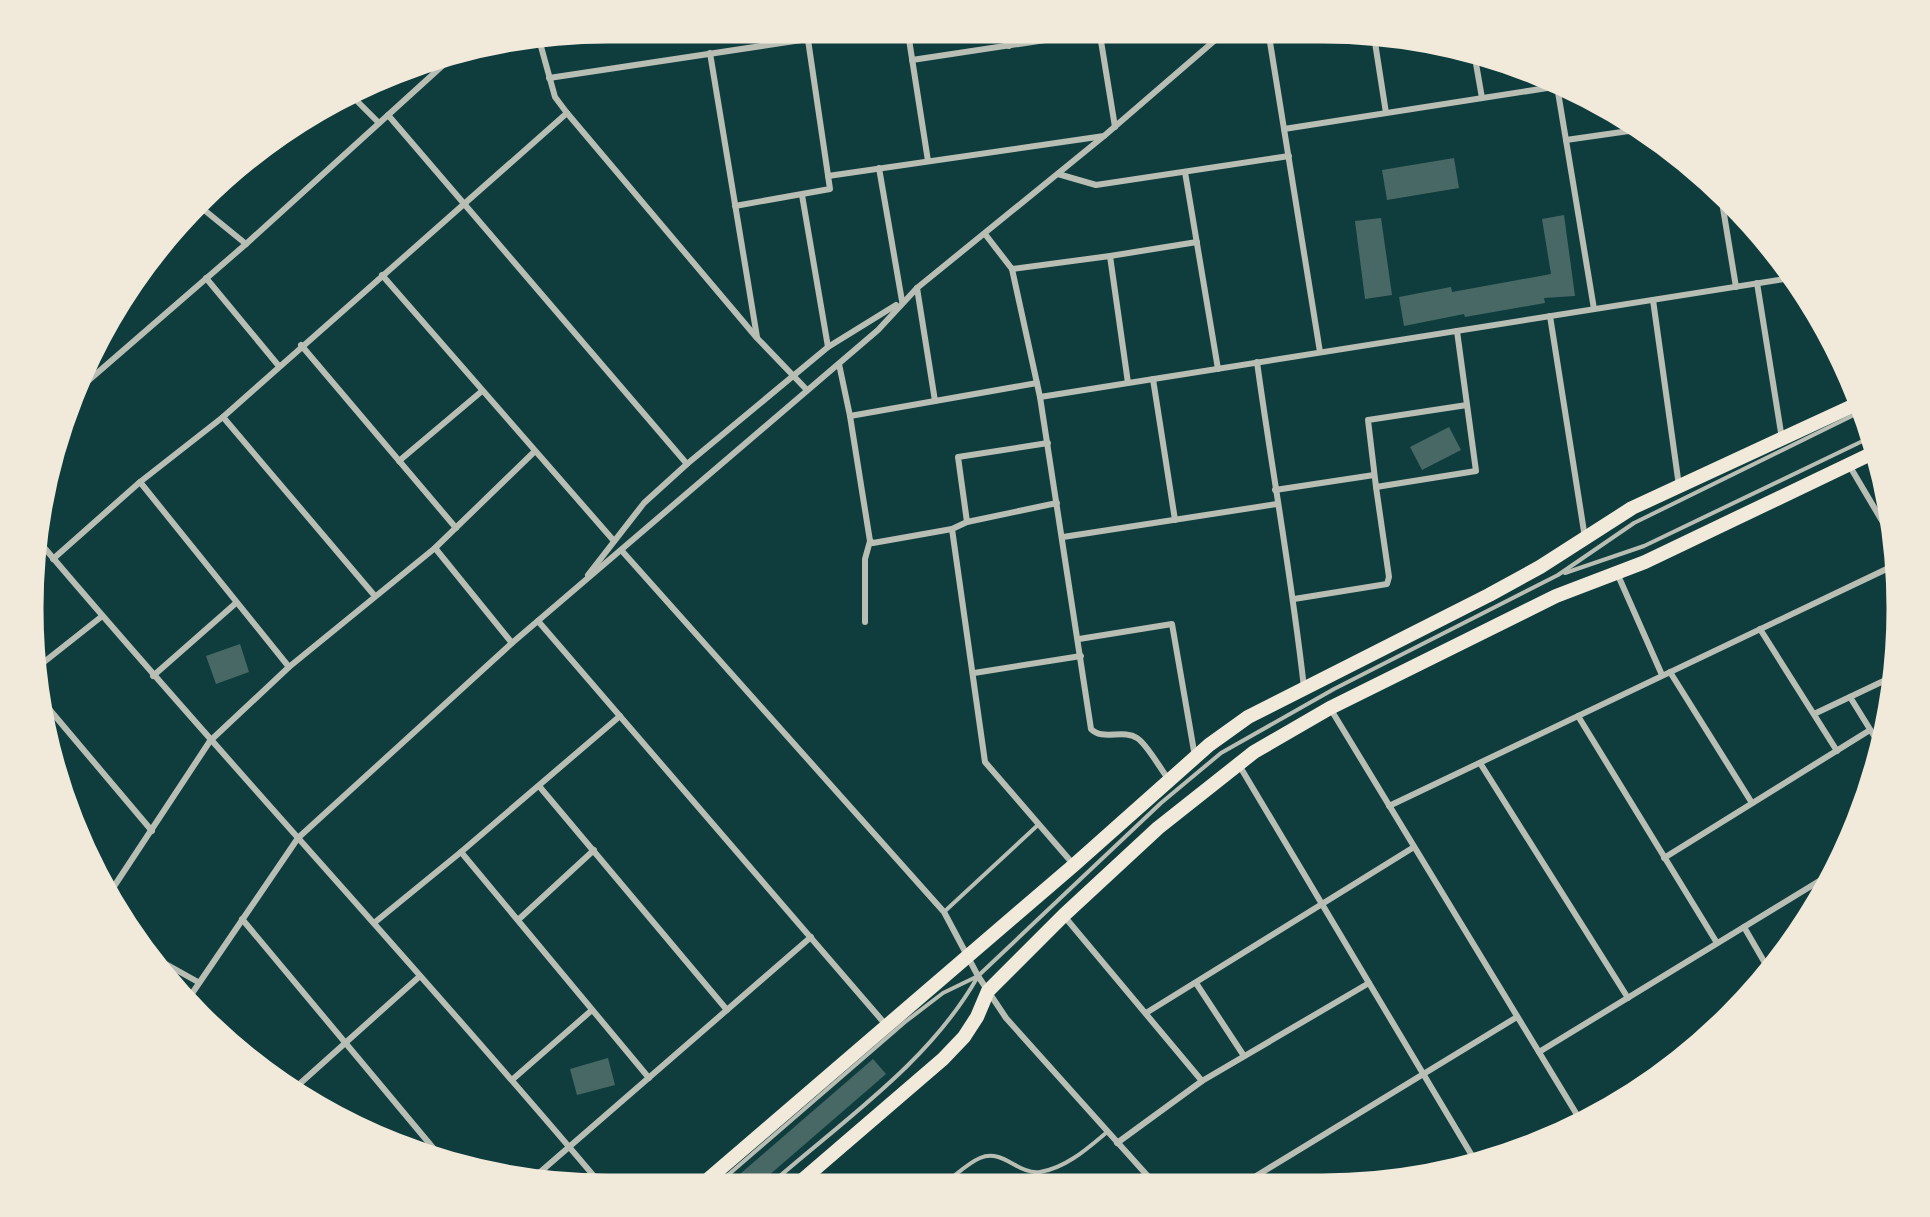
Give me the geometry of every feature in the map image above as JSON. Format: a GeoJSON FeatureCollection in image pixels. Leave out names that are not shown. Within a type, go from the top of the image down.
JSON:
{"type":"FeatureCollection","features":[{"type":"Feature","properties":{"kind":"main road"},"geometry":{"type":"LineString","coordinates":[[713,1175],[1169,781],[1248,717],[1489,596],[1585,540],[1632,508],[1711,474],[1851,407]]}},
{"type":"Feature","properties":{"kind":"main road"},"geometry":{"type":"LineString","coordinates":[[808,1175],[943,1059],[964,1037],[977,1017],[988,991],[1064,915],[1158,828],[1238,764],[1329,708],[1556,596],[1645,562],[1867,456]]}},
{"type":"Feature","properties":{"kind":"street"},"geometry":{"type":"LineString","coordinates":[[549,78],[773,42]]}},
{"type":"Feature","properties":{"kind":"street"},"geometry":{"type":"LineString","coordinates":[[735,206],[829,190],[808,42]]}},
{"type":"Feature","properties":{"kind":"street"},"geometry":{"type":"LineString","coordinates":[[909,42],[928,161]]}},
{"type":"Feature","properties":{"kind":"street"},"geometry":{"type":"LineString","coordinates":[[1008,42],[1009,46]]}},
{"type":"Feature","properties":{"kind":"street"},"geometry":{"type":"LineString","coordinates":[[912,60],[1034,42]]}},
{"type":"Feature","properties":{"kind":"street"},"geometry":{"type":"LineString","coordinates":[[1102,42],[1115,127]]}},
{"type":"Feature","properties":{"kind":"street"},"geometry":{"type":"LineString","coordinates":[[583,582],[644,503],[687,464],[791,375],[828,347],[902,301],[1115,127],[1210,42]]}},
{"type":"Feature","properties":{"kind":"street"},"geometry":{"type":"LineString","coordinates":[[1270,42],[1320,352]]}},
{"type":"Feature","properties":{"kind":"street"},"geometry":{"type":"LineString","coordinates":[[1375,45],[1386,113]]}},
{"type":"Feature","properties":{"kind":"street"},"geometry":{"type":"LineString","coordinates":[[541,46],[555,97],[567,113],[757,338],[806,389]]}},
{"type":"Feature","properties":{"kind":"street"},"geometry":{"type":"LineString","coordinates":[[710,53],[757,338]]}},
{"type":"Feature","properties":{"kind":"street"},"geometry":{"type":"LineString","coordinates":[[1476,63],[1482,98]]}},
{"type":"Feature","properties":{"kind":"street"},"geometry":{"type":"LineString","coordinates":[[91,378],[246,244],[440,68]]}},
{"type":"Feature","properties":{"kind":"street"},"geometry":{"type":"LineString","coordinates":[[1284,129],[1545,88]]}},
{"type":"Feature","properties":{"kind":"street"},"geometry":{"type":"LineString","coordinates":[[1559,94],[1594,309]]}},
{"type":"Feature","properties":{"kind":"street"},"geometry":{"type":"LineString","coordinates":[[357,101],[379,123]]}},
{"type":"Feature","properties":{"kind":"street"},"geometry":{"type":"LineString","coordinates":[[53,559],[140,482],[223,417],[278,365],[567,113]]}},
{"type":"Feature","properties":{"kind":"street"},"geometry":{"type":"LineString","coordinates":[[388,115],[465,201],[687,464]]}},
{"type":"Feature","properties":{"kind":"street"},"geometry":{"type":"LineString","coordinates":[[1566,140],[1627,131]]}},
{"type":"Feature","properties":{"kind":"street"},"geometry":{"type":"LineString","coordinates":[[828,176],[1104,136]]}},
{"type":"Feature","properties":{"kind":"street"},"geometry":{"type":"LineString","coordinates":[[1058,174],[1096,185],[1289,156]]}},
{"type":"Feature","properties":{"kind":"street"},"geometry":{"type":"LineString","coordinates":[[192,992],[298,838],[538,621],[622,551],[806,389],[878,330],[902,301],[879,168]]}},
{"type":"Feature","properties":{"kind":"street"},"geometry":{"type":"LineString","coordinates":[[1185,172],[1218,369]]}},
{"type":"Feature","properties":{"kind":"street"},"geometry":{"type":"LineString","coordinates":[[802,195],[828,347]]}},
{"type":"Feature","properties":{"kind":"street"},"geometry":{"type":"LineString","coordinates":[[1723,209],[1736,286]]}},
{"type":"Feature","properties":{"kind":"street"},"geometry":{"type":"LineString","coordinates":[[205,211],[246,244]]}},
{"type":"Feature","properties":{"kind":"street"},"geometry":{"type":"LineString","coordinates":[[985,234],[1012,269],[1040,397],[1091,729],[1101,735],[1121,733],[1138,738],[1169,781]]}},
{"type":"Feature","properties":{"kind":"street"},"geometry":{"type":"LineString","coordinates":[[1012,269],[1197,242]]}},
{"type":"Feature","properties":{"kind":"street"},"geometry":{"type":"LineString","coordinates":[[1110,256],[1128,383]]}},
{"type":"Feature","properties":{"kind":"street"},"geometry":{"type":"LineString","coordinates":[[382,275],[614,541]]}},
{"type":"Feature","properties":{"kind":"street"},"geometry":{"type":"LineString","coordinates":[[206,278],[278,365]]}},
{"type":"Feature","properties":{"kind":"street"},"geometry":{"type":"LineString","coordinates":[[1040,397],[1782,279]]}},
{"type":"Feature","properties":{"kind":"street"},"geometry":{"type":"LineString","coordinates":[[1757,283],[1782,439]]}},
{"type":"Feature","properties":{"kind":"street"},"geometry":{"type":"LineString","coordinates":[[917,288],[935,401]]}},
{"type":"Feature","properties":{"kind":"street"},"geometry":{"type":"LineString","coordinates":[[1653,300],[1679,486]]}},
{"type":"Feature","properties":{"kind":"street"},"geometry":{"type":"LineString","coordinates":[[1550,316],[1585,540]]}},
{"type":"Feature","properties":{"kind":"street"},"geometry":{"type":"LineString","coordinates":[[1376,487],[1476,471],[1457,331]]}},
{"type":"Feature","properties":{"kind":"street"},"geometry":{"type":"LineString","coordinates":[[301,345],[456,528]]}},
{"type":"Feature","properties":{"kind":"street"},"geometry":{"type":"LineString","coordinates":[[1257,362],[1277,504],[1294,599],[1304,689]]}},
{"type":"Feature","properties":{"kind":"street"},"geometry":{"type":"LineString","coordinates":[[839,364],[850,416],[870,541],[865,559],[865,622]]}},
{"type":"Feature","properties":{"kind":"street"},"geometry":{"type":"LineString","coordinates":[[1153,379],[1175,520]]}},
{"type":"Feature","properties":{"kind":"street"},"geometry":{"type":"LineString","coordinates":[[850,416],[1037,383]]}},
{"type":"Feature","properties":{"kind":"street"},"geometry":{"type":"LineString","coordinates":[[399,461],[482,391]]}},
{"type":"Feature","properties":{"kind":"street"},"geometry":{"type":"LineString","coordinates":[[1294,599],[1387,584],[1389,577],[1368,420],[1467,405]]}},
{"type":"Feature","properties":{"kind":"street"},"geometry":{"type":"LineString","coordinates":[[223,417],[374,595]]}},
{"type":"Feature","properties":{"kind":"street"},"geometry":{"type":"LineString","coordinates":[[967,522],[958,457],[1048,443]]}},
{"type":"Feature","properties":{"kind":"street"},"geometry":{"type":"LineString","coordinates":[[115,886],[210,741],[289,667],[374,595],[435,548],[534,452]]}},
{"type":"Feature","properties":{"kind":"street"},"geometry":{"type":"LineString","coordinates":[[1848,464],[1880,518]]}},
{"type":"Feature","properties":{"kind":"street"},"geometry":{"type":"LineString","coordinates":[[1275,490],[1374,475]]}},
{"type":"Feature","properties":{"kind":"street"},"geometry":{"type":"LineString","coordinates":[[140,482],[289,667]]}},
{"type":"Feature","properties":{"kind":"street"},"geometry":{"type":"LineString","coordinates":[[870,541],[873,543],[952,529],[967,522],[1057,503]]}},
{"type":"Feature","properties":{"kind":"street"},"geometry":{"type":"LineString","coordinates":[[1063,537],[1277,504]]}},
{"type":"Feature","properties":{"kind":"street"},"geometry":{"type":"LineString","coordinates":[[952,529],[985,762],[1074,865]]}},
{"type":"Feature","properties":{"kind":"street"},"geometry":{"type":"LineString","coordinates":[[435,548],[512,644]]}},
{"type":"Feature","properties":{"kind":"street"},"geometry":{"type":"LineString","coordinates":[[45,549],[101,617],[210,741],[513,1079],[593,1175]]}},
{"type":"Feature","properties":{"kind":"street"},"geometry":{"type":"LineString","coordinates":[[622,551],[944,912],[969,955],[978,976],[1006,1018],[1147,1175]]}},
{"type":"Feature","properties":{"kind":"street"},"geometry":{"type":"LineString","coordinates":[[1389,806],[1887,568]]}},
{"type":"Feature","properties":{"kind":"street"},"geometry":{"type":"LineString","coordinates":[[1616,572],[1662,675]]}},
{"type":"Feature","properties":{"kind":"street"},"geometry":{"type":"LineString","coordinates":[[153,676],[236,603]]}},
{"type":"Feature","properties":{"kind":"street"},"geometry":{"type":"LineString","coordinates":[[45,661],[101,617]]}},
{"type":"Feature","properties":{"kind":"street"},"geometry":{"type":"LineString","coordinates":[[538,621],[886,1025]]}},
{"type":"Feature","properties":{"kind":"street"},"geometry":{"type":"LineString","coordinates":[[1078,639],[1172,624],[1196,758]]}},
{"type":"Feature","properties":{"kind":"street"},"geometry":{"type":"LineString","coordinates":[[1760,628],[1837,751]]}},
{"type":"Feature","properties":{"kind":"street"},"geometry":{"type":"LineString","coordinates":[[974,673],[1081,656]]}},
{"type":"Feature","properties":{"kind":"street"},"geometry":{"type":"LineString","coordinates":[[1670,672],[1752,803]]}},
{"type":"Feature","properties":{"kind":"street"},"geometry":{"type":"LineString","coordinates":[[1814,714],[1883,681]]}},
{"type":"Feature","properties":{"kind":"street"},"geometry":{"type":"LineString","coordinates":[[1850,697],[1873,735]]}},
{"type":"Feature","properties":{"kind":"street"},"geometry":{"type":"LineString","coordinates":[[1329,708],[1577,1114]]}},
{"type":"Feature","properties":{"kind":"street"},"geometry":{"type":"LineString","coordinates":[[52,712],[152,831]]}},
{"type":"Feature","properties":{"kind":"street"},"geometry":{"type":"LineString","coordinates":[[374,923],[540,786],[620,716]]}},
{"type":"Feature","properties":{"kind":"street"},"geometry":{"type":"LineString","coordinates":[[1578,716],[1717,944]]}},
{"type":"Feature","properties":{"kind":"street"},"geometry":{"type":"LineString","coordinates":[[1665,858],[1870,730]]}},
{"type":"Feature","properties":{"kind":"street"},"geometry":{"type":"LineString","coordinates":[[1480,763],[1628,998]]}},
{"type":"Feature","properties":{"kind":"street"},"geometry":{"type":"LineString","coordinates":[[1238,764],[1472,1155]]}},
{"type":"Feature","properties":{"kind":"street"},"geometry":{"type":"LineString","coordinates":[[540,786],[727,1010]]}},
{"type":"Feature","properties":{"kind":"street"},"geometry":{"type":"LineString","coordinates":[[1146,1013],[1414,847]]}},
{"type":"Feature","properties":{"kind":"street"},"geometry":{"type":"LineString","coordinates":[[518,920],[594,850]]}},
{"type":"Feature","properties":{"kind":"street"},"geometry":{"type":"LineString","coordinates":[[461,852],[649,1078]]}},
{"type":"Feature","properties":{"kind":"street"},"geometry":{"type":"LineString","coordinates":[[1539,1052],[1817,882]]}},
{"type":"Feature","properties":{"kind":"street"},"geometry":{"type":"LineString","coordinates":[[1064,915],[1202,1081]]}},
{"type":"Feature","properties":{"kind":"street"},"geometry":{"type":"LineString","coordinates":[[242,919],[433,1147]]}},
{"type":"Feature","properties":{"kind":"street"},"geometry":{"type":"LineString","coordinates":[[1744,927],[1764,961]]}},
{"type":"Feature","properties":{"kind":"street"},"geometry":{"type":"LineString","coordinates":[[542,1171],[811,938]]}},
{"type":"Feature","properties":{"kind":"street"},"geometry":{"type":"LineString","coordinates":[[169,965],[198,982]]}},
{"type":"Feature","properties":{"kind":"street"},"geometry":{"type":"LineString","coordinates":[[300,1084],[420,976]]}},
{"type":"Feature","properties":{"kind":"street"},"geometry":{"type":"LineString","coordinates":[[1196,983],[1244,1056]]}},
{"type":"Feature","properties":{"kind":"street"},"geometry":{"type":"LineString","coordinates":[[1117,1143],[1202,1081],[1369,983]]}},
{"type":"Feature","properties":{"kind":"street"},"geometry":{"type":"LineString","coordinates":[[513,1079],[592,1010]]}},
{"type":"Feature","properties":{"kind":"street"},"geometry":{"type":"LineString","coordinates":[[1258,1175],[1517,1017]]}},
{"type":"Feature","properties":{"kind":"lane"},"geometry":{"type":"LineString","coordinates":[[781,1175],[926,1049],[961,1005],[978,976],[1161,803],[1221,753],[1324,694],[1558,575],[1634,523],[1854,415]]}},
{"type":"Feature","properties":{"kind":"lane"},"geometry":{"type":"LineString","coordinates":[[1558,575],[1644,546],[1863,441]]}},
{"type":"Feature","properties":{"kind":"lane"},"geometry":{"type":"LineString","coordinates":[[944,912],[1039,824]]}},
{"type":"Feature","properties":{"kind":"lane"},"geometry":{"type":"LineString","coordinates":[[728,1175],[905,1022],[943,993],[978,976]]}},
{"type":"Feature","properties":{"kind":"lane"},"geometry":{"type":"LineString","coordinates":[[956,1175],[980,1158],[998,1156],[1022,1170],[1038,1172],[1061,1166],[1107,1132]]}},
{"type":"Feature","properties":{"kind":"building"},"geometry":{"type":"Polygon","coordinates":[[[1454,158],[1459,188],[1387,200],[1382,170],[1454,158]]]}},
{"type":"Feature","properties":{"kind":"building"},"geometry":{"type":"Polygon","coordinates":[[[1564,215],[1575,296],[1544,298],[1545,303],[1465,317],[1464,314],[1404,326],[1399,297],[1451,287],[1452,292],[1551,274],[1542,219],[1564,215]]]}},
{"type":"Feature","properties":{"kind":"building"},"geometry":{"type":"Polygon","coordinates":[[[1381,218],[1392,295],[1365,299],[1355,221],[1381,218]]]}},
{"type":"Feature","properties":{"kind":"building"},"geometry":{"type":"Polygon","coordinates":[[[1449,427],[1461,450],[1422,470],[1410,447],[1449,427]]]}},
{"type":"Feature","properties":{"kind":"building"},"geometry":{"type":"Polygon","coordinates":[[[240,644],[249,672],[216,684],[206,656],[240,644]]]}},
{"type":"Feature","properties":{"kind":"building"},"geometry":{"type":"Polygon","coordinates":[[[608,1058],[615,1085],[577,1095],[570,1069],[608,1058]]]}},
{"type":"Feature","properties":{"kind":"building"},"geometry":{"type":"Polygon","coordinates":[[[873,1059],[886,1074],[769,1175],[739,1175],[873,1059]]]}}]}
